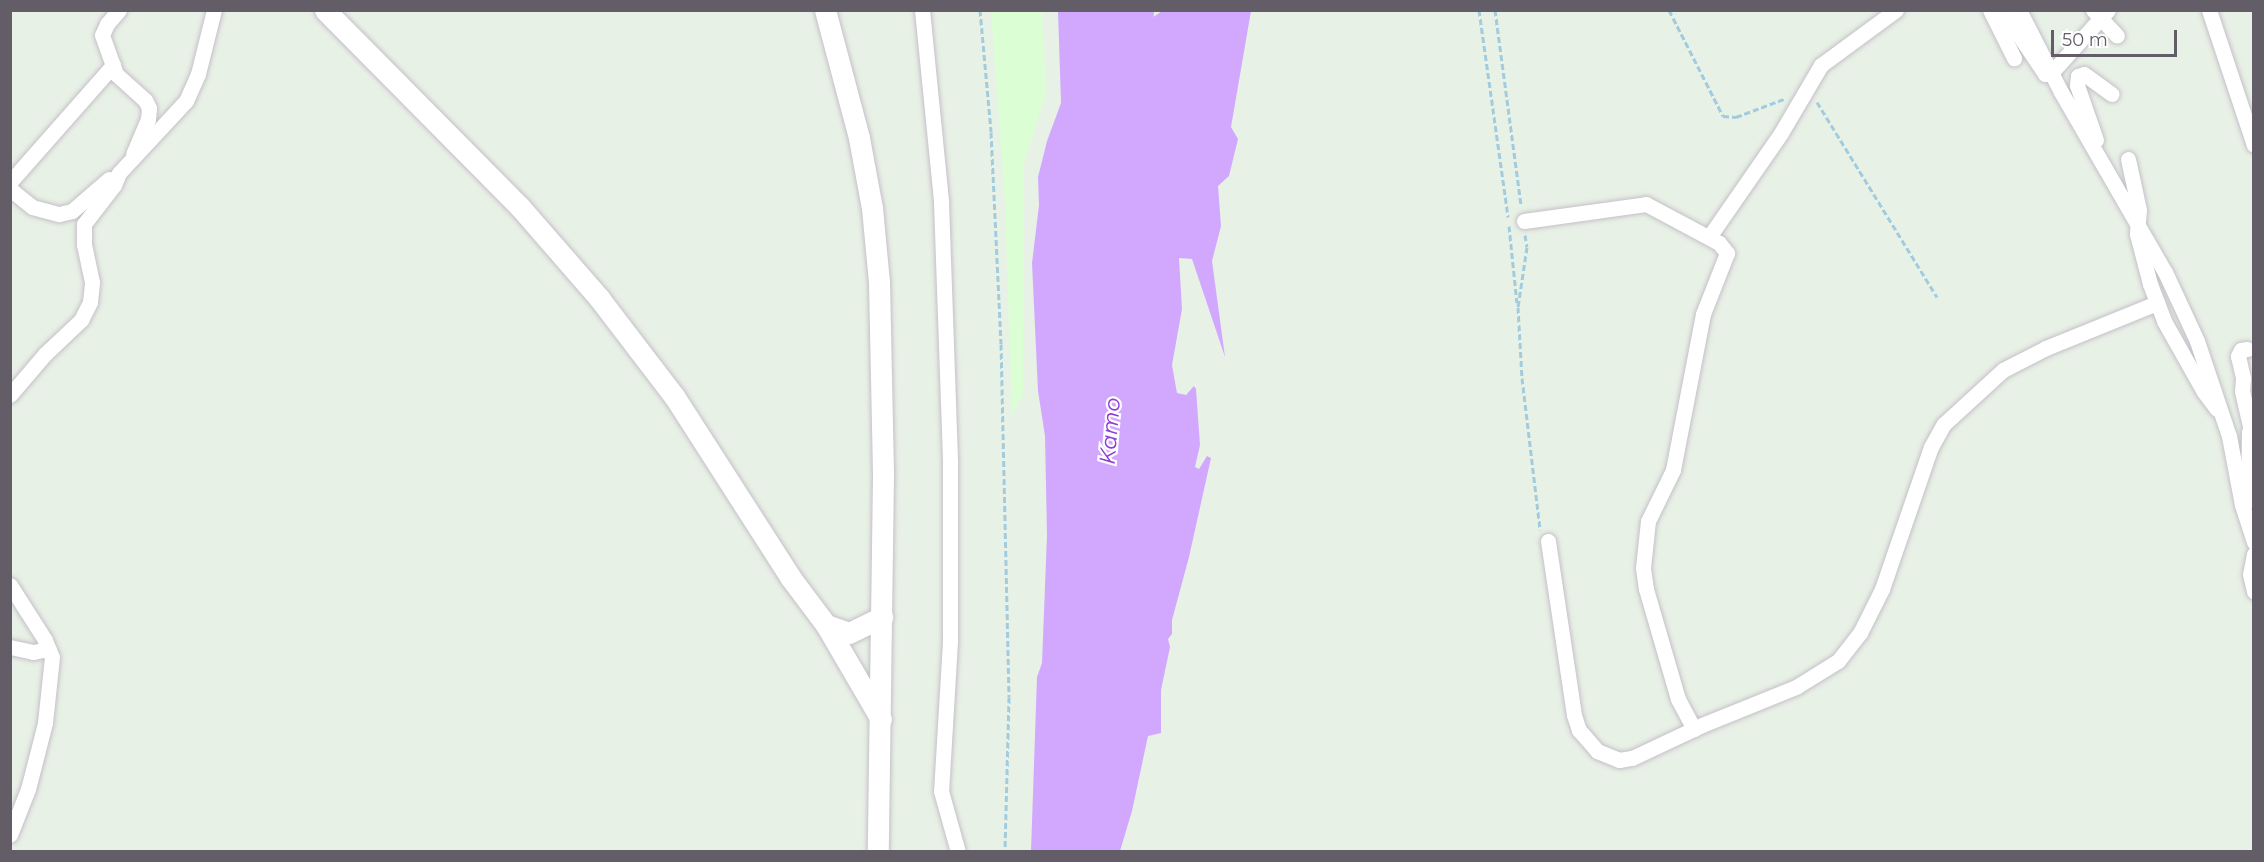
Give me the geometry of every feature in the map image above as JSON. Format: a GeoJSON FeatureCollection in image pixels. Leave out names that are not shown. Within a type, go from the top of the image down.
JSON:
{"type":"FeatureCollection","features":[{"type":"Feature","properties":{"kind":"street"},"geometry":{"type":"LineString","coordinates":[[119,10],[107,24],[102,35],[117,74],[145,100],[149,108],[148,119],[132,159]]}},
{"type":"Feature","properties":{"kind":"street"},"geometry":{"type":"LineString","coordinates":[[10,189],[32,207],[59,214],[72,211],[108,179],[119,173],[186,101],[198,74],[214,10]]}},
{"type":"Feature","properties":{"kind":"street"},"geometry":{"type":"LineString","coordinates":[[325,10],[520,207],[599,298],[674,396],[790,577],[826,625],[881,719]]}},
{"type":"Feature","properties":{"kind":"street"},"geometry":{"type":"LineString","coordinates":[[825,10],[859,138],[872,208],[879,282],[883,476],[878,852]]}},
{"type":"Feature","properties":{"kind":"street"},"geometry":{"type":"LineString","coordinates":[[922,10],[941,202],[950,464],[950,641],[941,791],[958,852]]}},
{"type":"Feature","properties":{"kind":"street"},"geometry":{"type":"LineString","coordinates":[[1708,237],[1781,133],[1821,64],[1833,53],[1896,10]]}},
{"type":"Feature","properties":{"kind":"street"},"geometry":{"type":"LineString","coordinates":[[1990,10],[2014,57]]}},
{"type":"Feature","properties":{"kind":"street"},"geometry":{"type":"LineString","coordinates":[[2002,10],[2037,66],[2045,74],[2051,73],[2100,14],[2117,36]]}},
{"type":"Feature","properties":{"kind":"street"},"geometry":{"type":"LineString","coordinates":[[2019,10],[2051,73],[2138,221],[2197,341],[2222,416],[2253,542]]}},
{"type":"Feature","properties":{"kind":"street"},"geometry":{"type":"LineString","coordinates":[[2210,11],[2253,145]]}},
{"type":"Feature","properties":{"kind":"street"},"geometry":{"type":"LineString","coordinates":[[10,182],[113,65]]}},
{"type":"Feature","properties":{"kind":"street"},"geometry":{"type":"LineString","coordinates":[[2095,149],[2097,138],[2078,85],[2078,76],[2084,74],[2112,94]]}},
{"type":"Feature","properties":{"kind":"street"},"geometry":{"type":"LineString","coordinates":[[2128,159],[2139,210],[2137,234],[2157,303],[2204,392],[2222,416]]}},
{"type":"Feature","properties":{"kind":"street"},"geometry":{"type":"LineString","coordinates":[[10,394],[45,354],[81,320],[90,302],[92,282],[84,245],[84,224],[114,185],[119,173]]}},
{"type":"Feature","properties":{"kind":"street"},"geometry":{"type":"LineString","coordinates":[[1524,221],[1646,204],[1719,243],[1727,254],[1703,314],[1673,470],[1648,521],[1642,568],[1671,677],[1681,705],[1694,729]]}},
{"type":"Feature","properties":{"kind":"street"},"geometry":{"type":"LineString","coordinates":[[1548,541],[1574,715],[1586,741],[1608,757],[1626,759],[1796,687],[1838,661],[1850,648],[1882,589],[1936,435],[1944,424],[1986,383],[2003,370],[2030,355],[2157,303]]}},
{"type":"Feature","properties":{"kind":"street"},"geometry":{"type":"LineString","coordinates":[[2247,349],[2241,350],[2238,356],[2253,444]]}},
{"type":"Feature","properties":{"kind":"street"},"geometry":{"type":"LineString","coordinates":[[2245,517],[2248,509],[2249,423]]}},
{"type":"Feature","properties":{"kind":"street"},"geometry":{"type":"LineString","coordinates":[[2253,554],[2250,574],[2253,592]]}},
{"type":"Feature","properties":{"kind":"street"},"geometry":{"type":"LineString","coordinates":[[10,585],[52,657],[45,723],[28,789],[10,835]]}},
{"type":"Feature","properties":{"kind":"street"},"geometry":{"type":"LineString","coordinates":[[826,625],[849,633],[882,618]]}},
{"type":"Feature","properties":{"kind":"street"},"geometry":{"type":"LineString","coordinates":[[10,647],[33,652],[49,649]]}},
{"type":"Feature","properties":{"kind":"path"},"geometry":{"type":"LineString","coordinates":[[980,10],[991,132],[1001,344],[1009,698],[1005,852]]}},
{"type":"Feature","properties":{"kind":"path"},"geometry":{"type":"LineString","coordinates":[[1479,10],[1518,307],[1530,458],[1541,534],[1548,541]]}},
{"type":"Feature","properties":{"kind":"path"},"geometry":{"type":"LineString","coordinates":[[1495,10],[1527,247],[1518,307]]}},
{"type":"Feature","properties":{"kind":"path"},"geometry":{"type":"LineString","coordinates":[[1669,10],[1723,116],[1736,117],[1804,92],[1812,94],[1937,297]]}},
{"type":"Feature","properties":{"kind":"sand"},"geometry":{"type":"Polygon","coordinates":[[[991,11],[1042,11],[1046,92],[1024,163],[1023,394],[1012,416],[1005,203],[991,11]]]}},
{"type":"Feature","properties":{"kind":"water"},"geometry":{"type":"Polygon","coordinates":[[[1058,11],[1131,11],[1149,20],[1162,11],[1251,11],[1231,127],[1238,139],[1229,176],[1218,186],[1221,226],[1212,261],[1225,357],[1192,259],[1179,258],[1182,309],[1172,365],[1177,393],[1186,395],[1194,386],[1196,389],[1200,445],[1195,467],[1199,469],[1207,456],[1211,458],[1172,620],[1172,634],[1168,639],[1170,647],[1161,690],[1161,733],[1148,736],[1132,811],[1120,851],[1031,851],[1037,677],[1042,663],[1047,535],[1045,436],[1038,391],[1032,263],[1039,205],[1038,177],[1047,141],[1061,103],[1058,11]]]}},
{"type":"Feature","properties":{"kind":"waterway","name":"Kamo"},"geometry":{"type":"LineString","coordinates":[[1137,56],[1139,10]]}}]}
